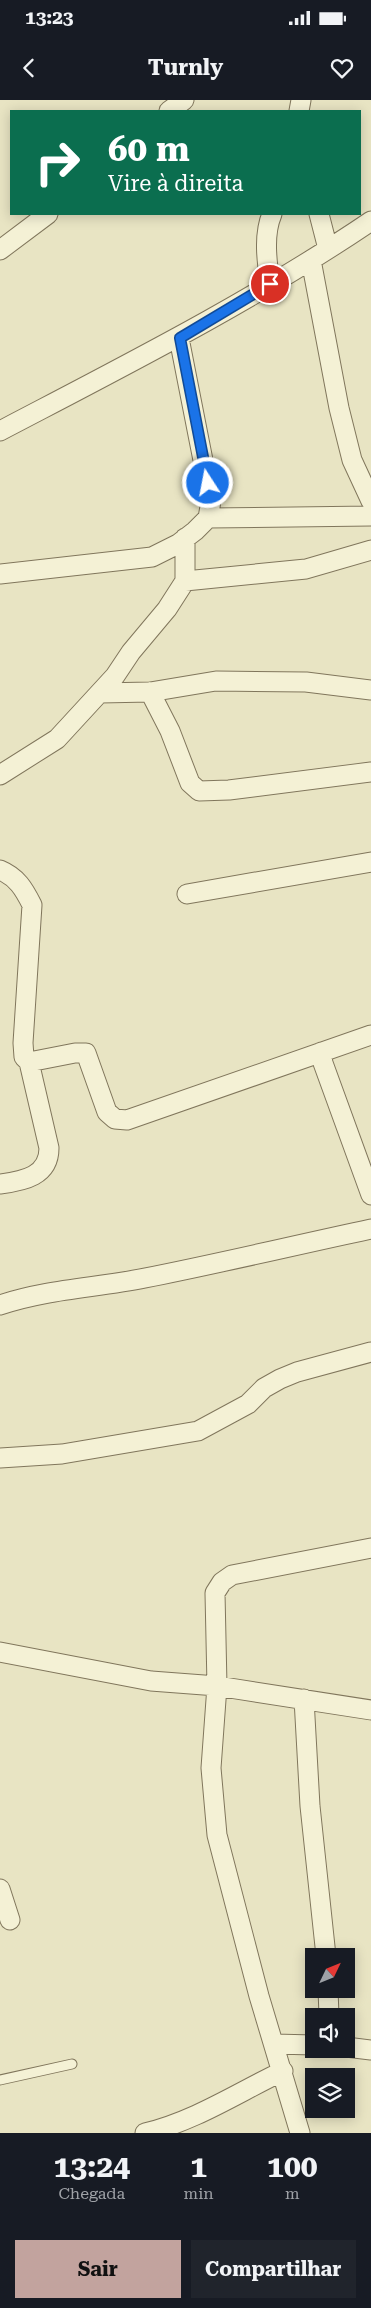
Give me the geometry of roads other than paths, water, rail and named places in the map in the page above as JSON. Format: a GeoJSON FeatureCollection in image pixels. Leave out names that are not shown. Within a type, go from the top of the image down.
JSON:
{"type":"FeatureCollection","features":[{"type":"Feature","properties":{"kind":"street"},"geometry":{"type":"LineString","coordinates":[[171,110],[184,100]]}},
{"type":"Feature","properties":{"kind":"street"},"geometry":{"type":"LineString","coordinates":[[0,250],[47,215]]}},
{"type":"Feature","properties":{"kind":"street"},"geometry":{"type":"LineString","coordinates":[[270,284],[266,255],[272,215]]}},
{"type":"Feature","properties":{"kind":"street"},"geometry":{"type":"LineString","coordinates":[[319,215],[328,249]]}},
{"type":"Feature","properties":{"kind":"street"},"geometry":{"type":"LineString","coordinates":[[0,430],[180,338],[311,260],[371,221]]}},
{"type":"Feature","properties":{"kind":"street"},"geometry":{"type":"LineString","coordinates":[[346,238],[371,236]]}},
{"type":"Feature","properties":{"kind":"street"},"geometry":{"type":"LineString","coordinates":[[311,260],[338,408],[352,460],[371,501]]}},
{"type":"Feature","properties":{"kind":"street"},"geometry":{"type":"LineString","coordinates":[[0,574],[152,557],[185,538],[208,518],[211,502],[180,338]]}},
{"type":"Feature","properties":{"kind":"street"},"geometry":{"type":"LineString","coordinates":[[208,518],[371,516]]}},
{"type":"Feature","properties":{"kind":"street"},"geometry":{"type":"LineString","coordinates":[[0,776],[57,738],[115,676],[167,609],[185,581],[185,538]]}},
{"type":"Feature","properties":{"kind":"street"},"geometry":{"type":"LineString","coordinates":[[185,581],[306,569],[371,550]]}},
{"type":"Feature","properties":{"kind":"street"},"geometry":{"type":"LineString","coordinates":[[100,692],[150,692],[216,681],[306,682],[371,690]]}},
{"type":"Feature","properties":{"kind":"street"},"geometry":{"type":"LineString","coordinates":[[150,692],[170,731],[190,783],[199,791],[229,790],[371,772]]}},
{"type":"Feature","properties":{"kind":"street"},"geometry":{"type":"LineString","coordinates":[[187,894],[371,862]]}},
{"type":"Feature","properties":{"kind":"street"},"geometry":{"type":"LineString","coordinates":[[0,870],[11,876],[25,889],[32,905],[23,1043],[24,1056],[29,1062],[50,1148],[49,1159],[40,1172],[33,1176],[0,1184]]}},
{"type":"Feature","properties":{"kind":"street"},"geometry":{"type":"LineString","coordinates":[[29,1062],[75,1053],[86,1053],[107,1112],[114,1120],[127,1120],[371,1035]]}},
{"type":"Feature","properties":{"kind":"street"},"geometry":{"type":"LineString","coordinates":[[322,1052],[323,1063],[371,1195]]}},
{"type":"Feature","properties":{"kind":"street"},"geometry":{"type":"LineString","coordinates":[[0,1305],[15,1300],[84,1286],[143,1278],[371,1229]]}},
{"type":"Feature","properties":{"kind":"street"},"geometry":{"type":"LineString","coordinates":[[0,1458],[62,1454],[198,1431],[248,1404],[264,1388],[297,1372],[371,1352]]}},
{"type":"Feature","properties":{"kind":"street"},"geometry":{"type":"LineString","coordinates":[[300,2133],[259,1996],[217,1835],[211,1768],[217,1686],[215,1593],[222,1582],[232,1575],[371,1548]]}},
{"type":"Feature","properties":{"kind":"street"},"geometry":{"type":"LineString","coordinates":[[0,1652],[151,1681],[217,1686],[371,1710]]}},
{"type":"Feature","properties":{"kind":"street"},"geometry":{"type":"LineString","coordinates":[[304,1699],[310,1806],[325,1948]]}},
{"type":"Feature","properties":{"kind":"street"},"geometry":{"type":"LineString","coordinates":[[0,1890],[10,1920]]}},
{"type":"Feature","properties":{"kind":"street"},"geometry":{"type":"LineString","coordinates":[[274,2044],[305,2045]]}},
{"type":"Feature","properties":{"kind":"street"},"geometry":{"type":"LineString","coordinates":[[355,2049],[371,2050]]}},
{"type":"Feature","properties":{"kind":"street"},"geometry":{"type":"LineString","coordinates":[[145,2133],[200,2116],[233,2096],[283,2071]]}},
{"type":"Feature","properties":{"kind":"lane"},"geometry":{"type":"LineString","coordinates":[[0,2080],[72,2064]]}}]}
